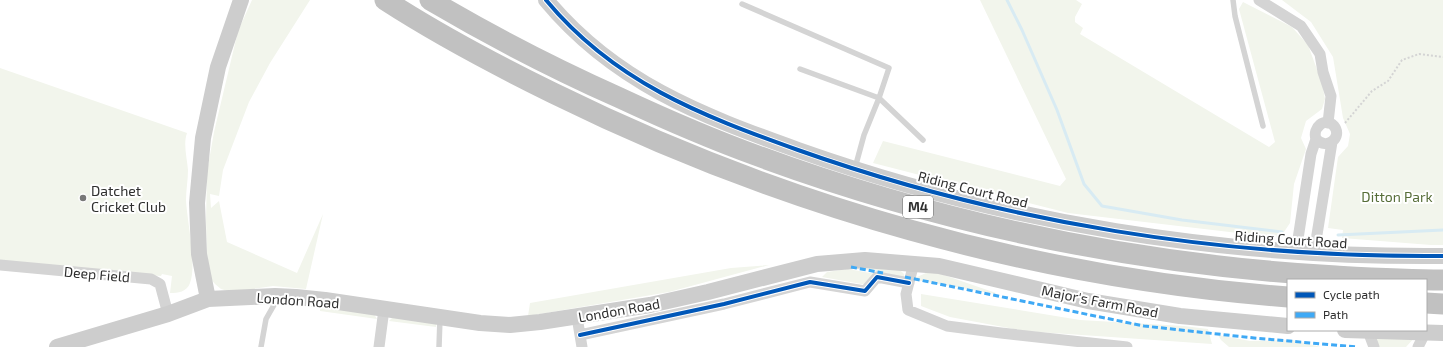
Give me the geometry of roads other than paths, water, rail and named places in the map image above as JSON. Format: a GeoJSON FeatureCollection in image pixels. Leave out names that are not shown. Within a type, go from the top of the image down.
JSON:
{"type":"FeatureCollection","features":[{"type":"Feature","properties":{"kind":"highway","name":"M4"},"geometry":{"type":"LineString","coordinates":[[385,0],[488,60],[582,107],[655,140],[794,194],[933,236],[973,247],[1036,261],[1160,282],[1216,290],[1287,297]]}},
{"type":"Feature","properties":{"kind":"highway","name":"M4"},"geometry":{"type":"LineString","coordinates":[[430,0],[508,44],[555,68],[705,135],[758,156],[828,180],[933,212],[1043,238],[1128,254],[1205,265],[1300,274],[1390,279]]}},
{"type":"Feature","properties":{"kind":"highway","name":"M4"},"geometry":{"type":"LineString","coordinates":[[1427,280],[1443,280]]}},
{"type":"Feature","properties":{"kind":"highway"},"geometry":{"type":"LineString","coordinates":[[1427,303],[1443,304]]}},
{"type":"Feature","properties":{"kind":"main road"},"geometry":{"type":"LineString","coordinates":[[208,299],[199,254],[197,203],[202,138],[218,67],[241,0]]}},
{"type":"Feature","properties":{"kind":"main road","name":"Riding Court Road"},"geometry":{"type":"LineString","coordinates":[[546,0],[560,16],[607,59],[673,100],[713,118],[761,136],[855,169],[928,190],[1077,224],[1164,239],[1296,252],[1443,256]]}},
{"type":"Feature","properties":{"kind":"main road","name":"London Road"},"geometry":{"type":"LineString","coordinates":[[59,347],[168,314],[208,299],[274,296],[325,300],[440,318],[510,325],[577,317],[650,305],[701,294],[817,264],[865,260],[914,263]]}},
{"type":"Feature","properties":{"kind":"main road","name":"Major's Farm Road"},"geometry":{"type":"LineString","coordinates":[[914,263],[939,266],[1103,303],[1180,316],[1287,326]]}},
{"type":"Feature","properties":{"kind":"main road"},"geometry":{"type":"LineString","coordinates":[[1356,331],[1443,333]]}},
{"type":"Feature","properties":{"kind":"street"},"geometry":{"type":"LineString","coordinates":[[1263,1],[1301,26],[1320,54],[1323,72],[1331,96],[1328,123]]}},
{"type":"Feature","properties":{"kind":"street"},"geometry":{"type":"LineString","coordinates":[[1296,252],[1311,154],[1316,139],[1316,129],[1321,124],[1328,123],[1334,126],[1337,133],[1335,140],[1332,142],[1314,253]]}},
{"type":"Feature","properties":{"kind":"street"},"geometry":{"type":"LineString","coordinates":[[1316,139],[1319,142],[1326,144],[1332,142]]}},
{"type":"Feature","properties":{"kind":"street"},"geometry":{"type":"LineString","coordinates":[[914,263],[906,294],[908,310],[947,326],[1127,347]]}},
{"type":"Feature","properties":{"kind":"street","name":"Deep Field"},"geometry":{"type":"LineString","coordinates":[[0,265],[151,279],[160,284],[168,314]]}},
{"type":"Feature","properties":{"kind":"street"},"geometry":{"type":"LineString","coordinates":[[580,335],[724,304],[810,282],[865,291],[877,277],[909,283]]}},
{"type":"Feature","properties":{"kind":"street"},"geometry":{"type":"LineString","coordinates":[[379,347],[384,309]]}},
{"type":"Feature","properties":{"kind":"street"},"geometry":{"type":"LineString","coordinates":[[577,317],[582,347]]}},
{"type":"Feature","properties":{"kind":"street"},"geometry":{"type":"LineString","coordinates":[[1368,332],[1374,347]]}},
{"type":"Feature","properties":{"kind":"street"},"geometry":{"type":"LineString","coordinates":[[1418,347],[1425,333]]}},
{"type":"Feature","properties":{"kind":"lane"},"geometry":{"type":"LineString","coordinates":[[1233,0],[1235,16],[1263,126]]}},
{"type":"Feature","properties":{"kind":"lane"},"geometry":{"type":"LineString","coordinates":[[742,4],[888,68],[879,98],[864,135],[855,169]]}},
{"type":"Feature","properties":{"kind":"lane"},"geometry":{"type":"LineString","coordinates":[[800,69],[879,98],[923,140]]}},
{"type":"Feature","properties":{"kind":"lane"},"geometry":{"type":"LineString","coordinates":[[261,347],[266,320],[274,305],[274,296]]}},
{"type":"Feature","properties":{"kind":"lane"},"geometry":{"type":"LineString","coordinates":[[439,347],[440,318]]}},
{"type":"Feature","properties":{"kind":"waterway"},"geometry":{"type":"LineString","coordinates":[[1007,0],[1022,30],[1057,110],[1084,184],[1102,206],[1182,220],[1282,232]]}},
{"type":"Feature","properties":{"kind":"waterway"},"geometry":{"type":"LineString","coordinates":[[1338,235],[1443,230]]}},
{"type":"Feature","properties":{"kind":"place","name":"Datchet Cricket Club"},"geometry":{"type":"Point","coordinates":[83,198]}},
{"type":"Feature","properties":{"kind":"park label","name":"Ditton Park"},"geometry":{"type":"Point","coordinates":[1397,196]}}]}
